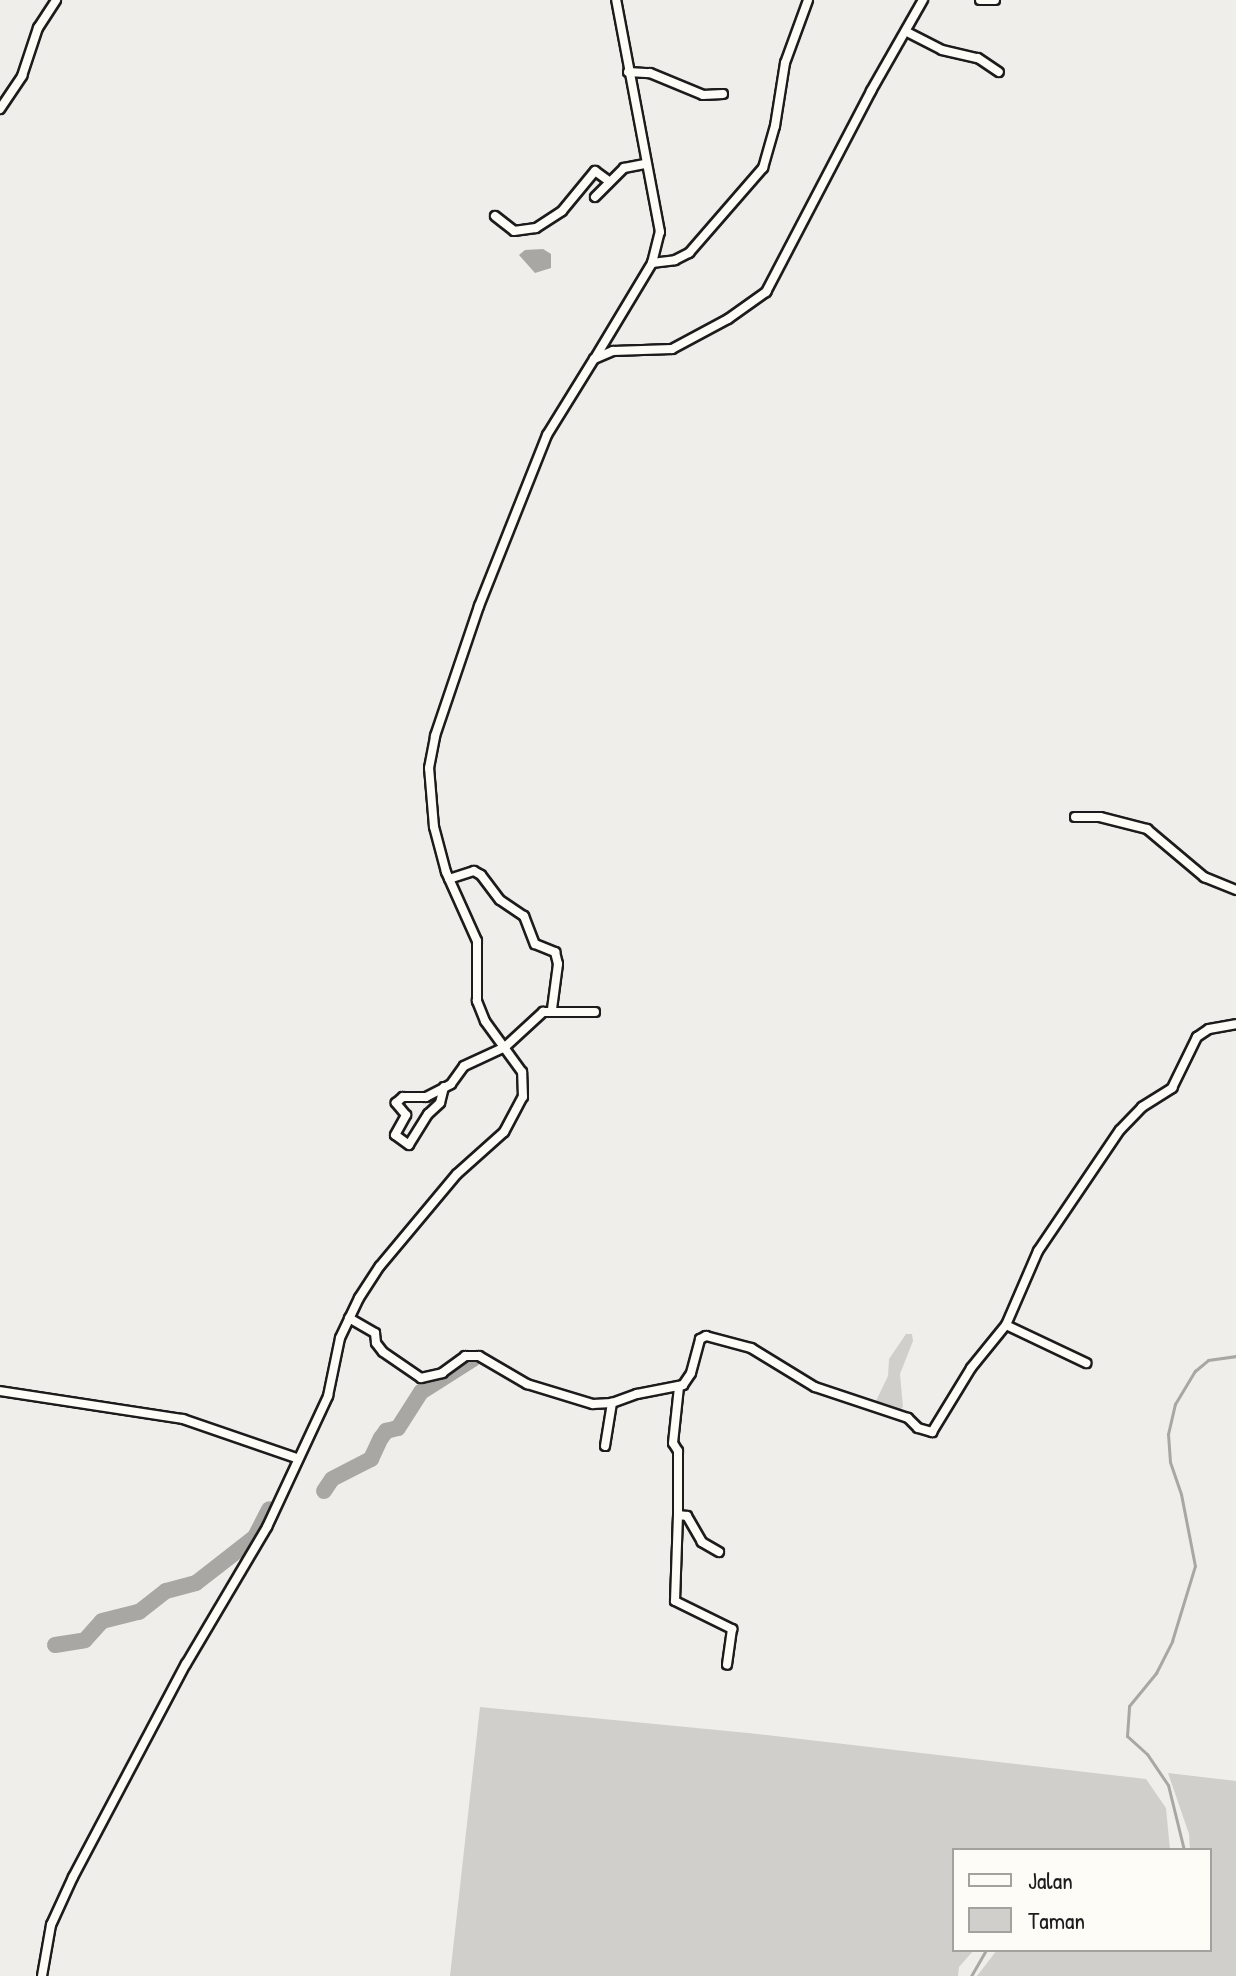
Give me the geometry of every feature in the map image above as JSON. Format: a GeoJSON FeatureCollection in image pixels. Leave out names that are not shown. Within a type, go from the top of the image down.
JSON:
{"type":"FeatureCollection","features":[{"type":"Feature","properties":{"kind":"street"},"geometry":{"type":"LineString","coordinates":[[0,109],[22,76],[38,28],[56,0]]}},
{"type":"Feature","properties":{"kind":"street"},"geometry":{"type":"LineString","coordinates":[[42,1976],[51,1925],[73,1877],[186,1664],[267,1527],[296,1458],[328,1396],[340,1338],[349,1318],[380,1266],[457,1174],[504,1132],[523,1097],[524,1078],[485,1021],[477,1001],[477,941],[449,879],[434,827],[429,785],[435,736],[479,606],[541,450],[572,390],[652,263],[660,220],[645,164],[616,0]]}},
{"type":"Feature","properties":{"kind":"street"},"geometry":{"type":"LineString","coordinates":[[652,263],[675,260],[689,253],[763,168],[775,126],[785,63],[808,0]]}},
{"type":"Feature","properties":{"kind":"street"},"geometry":{"type":"LineString","coordinates":[[594,359],[613,351],[672,349],[728,319],[766,292],[871,91],[923,0]]}},
{"type":"Feature","properties":{"kind":"street"},"geometry":{"type":"LineString","coordinates":[[980,0],[1006,1]]}},
{"type":"Feature","properties":{"kind":"street"},"geometry":{"type":"LineString","coordinates":[[907,32],[942,50],[978,58],[999,72]]}},
{"type":"Feature","properties":{"kind":"street"},"geometry":{"type":"LineString","coordinates":[[628,72],[650,73],[703,95],[723,94]]}},
{"type":"Feature","properties":{"kind":"street"},"geometry":{"type":"LineString","coordinates":[[595,197],[624,168],[645,164]]}},
{"type":"Feature","properties":{"kind":"street"},"geometry":{"type":"LineString","coordinates":[[495,216],[514,231],[536,228],[562,211],[595,171],[609,181]]}},
{"type":"Feature","properties":{"kind":"street"},"geometry":{"type":"LineString","coordinates":[[1075,817],[1100,817],[1147,829],[1204,877],[1236,890]]}},
{"type":"Feature","properties":{"kind":"street"},"geometry":{"type":"LineString","coordinates":[[449,879],[474,871],[481,875],[500,900],[524,916],[535,944],[555,952],[558,964],[552,1009]]}},
{"type":"Feature","properties":{"kind":"street"},"geometry":{"type":"LineString","coordinates":[[444,1087],[440,1103],[428,1114],[409,1145],[395,1135],[406,1115],[396,1103],[404,1097],[426,1097],[444,1087],[464,1066],[505,1047],[543,1012],[552,1009],[595,1012]]}},
{"type":"Feature","properties":{"kind":"street"},"geometry":{"type":"LineString","coordinates":[[727,1665],[732,1629],[675,1601],[678,1451],[673,1443],[679,1387],[691,1373],[700,1339],[706,1336],[751,1348],[825,1391],[908,1418],[918,1428],[930,1433],[937,1428],[971,1368],[1006,1325],[1038,1251],[1120,1130],[1142,1107],[1172,1088],[1197,1037],[1209,1029],[1236,1024]]}},
{"type":"Feature","properties":{"kind":"street"},"geometry":{"type":"LineString","coordinates":[[349,1318],[375,1333],[376,1343],[383,1352],[421,1378],[442,1373],[465,1356],[479,1356],[535,1387],[575,1401],[612,1403],[637,1394],[679,1387]]}},
{"type":"Feature","properties":{"kind":"street"},"geometry":{"type":"LineString","coordinates":[[1006,1325],[1086,1363]]}},
{"type":"Feature","properties":{"kind":"street"},"geometry":{"type":"LineString","coordinates":[[0,1391],[183,1419],[261,1449],[296,1458]]}},
{"type":"Feature","properties":{"kind":"street"},"geometry":{"type":"LineString","coordinates":[[605,1446],[612,1403]]}},
{"type":"Feature","properties":{"kind":"street"},"geometry":{"type":"LineString","coordinates":[[678,1515],[687,1516],[702,1542],[719,1552]]}},
{"type":"Feature","properties":{"kind":"green space"},"geometry":{"type":"Polygon","coordinates":[[[906,1334],[912,1334],[913,1341],[900,1374],[903,1407],[897,1413],[875,1403],[888,1376],[889,1359],[906,1334]]]}},
{"type":"Feature","properties":{"kind":"green space"},"geometry":{"type":"Polygon","coordinates":[[[480,1707],[748,1733],[1146,1779],[1166,1808],[1170,1848],[952,1848],[952,1952],[972,1952],[959,1967],[958,1976],[450,1976],[480,1707]]]}},
{"type":"Feature","properties":{"kind":"green space"},"geometry":{"type":"Polygon","coordinates":[[[1168,1773],[1236,1781],[1236,1976],[977,1976],[995,1952],[1212,1952],[1212,1848],[1190,1848],[1189,1834],[1168,1773]]]}},
{"type":"Feature","properties":{"kind":"shaded area"},"geometry":{"type":"Polygon","coordinates":[[[543,249],[551,254],[551,268],[535,273],[519,255],[525,250],[543,249]]]}},
{"type":"Feature","properties":{"kind":"waterway"},"geometry":{"type":"LineString","coordinates":[[1184,1848],[1168,1785],[1147,1754],[1127,1736],[1129,1706],[1156,1673],[1172,1641],[1195,1566],[1181,1494],[1170,1462],[1168,1434],[1175,1404],[1195,1371],[1208,1360],[1236,1356]]}},
{"type":"Feature","properties":{"kind":"waterway"},"geometry":{"type":"LineString","coordinates":[[324,1491],[332,1479],[371,1459],[386,1431],[398,1428],[421,1392],[473,1359]]}},
{"type":"Feature","properties":{"kind":"waterway"},"geometry":{"type":"LineString","coordinates":[[55,1645],[85,1640],[102,1621],[139,1612],[166,1591],[196,1583],[255,1537],[269,1509]]}},
{"type":"Feature","properties":{"kind":"waterway"},"geometry":{"type":"LineString","coordinates":[[971,1976],[985,1952]]}}]}
